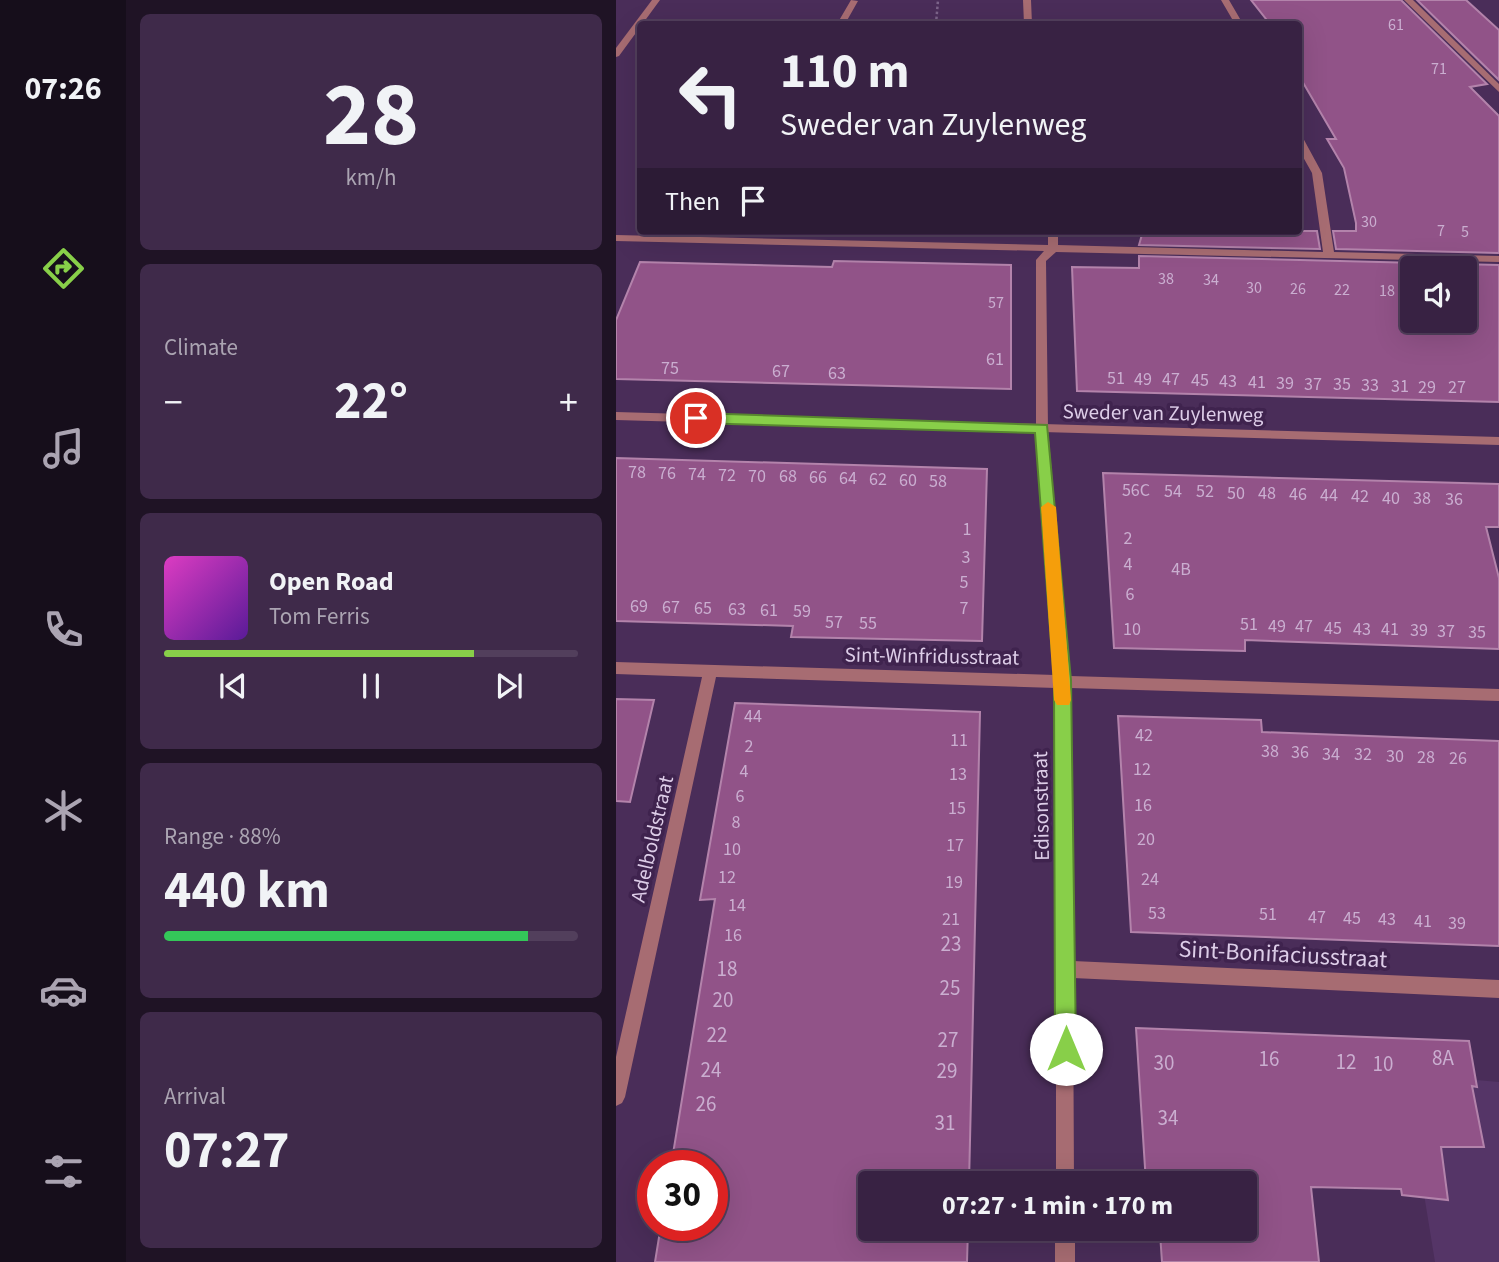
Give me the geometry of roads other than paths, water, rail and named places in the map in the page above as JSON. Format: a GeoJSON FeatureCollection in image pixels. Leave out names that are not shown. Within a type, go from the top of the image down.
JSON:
{"type":"FeatureCollection","features":[{"type":"Feature","properties":{"kind":"street"},"geometry":{"type":"LineString","coordinates":[[640,21],[656,0]]}},
{"type":"Feature","properties":{"kind":"street"},"geometry":{"type":"LineString","coordinates":[[843,21],[855,0]]}},
{"type":"Feature","properties":{"kind":"street"},"geometry":{"type":"LineString","coordinates":[[1027,0],[1028,21]]}},
{"type":"Feature","properties":{"kind":"street"},"geometry":{"type":"LineString","coordinates":[[1226,0],[1236,21]]}},
{"type":"Feature","properties":{"kind":"street"},"geometry":{"type":"LineString","coordinates":[[1408,0],[1499,89]]}},
{"type":"Feature","properties":{"kind":"street"},"geometry":{"type":"LineString","coordinates":[[616,54],[637,26]]}},
{"type":"Feature","properties":{"kind":"street"},"geometry":{"type":"LineString","coordinates":[[1302,145],[1317,173],[1328,254]]}},
{"type":"Feature","properties":{"kind":"street"},"geometry":{"type":"LineString","coordinates":[[616,238],[739,235],[1053,249],[1499,258]]}},
{"type":"Feature","properties":{"kind":"street"},"geometry":{"type":"LineString","coordinates":[[1053,235],[1053,249]]}},
{"type":"Feature","properties":{"kind":"street","name":"Edisonstraat"},"geometry":{"type":"LineString","coordinates":[[1053,249],[1041,260],[1042,429],[1063,680],[1065,1171]]}},
{"type":"Feature","properties":{"kind":"street","name":"Sweder van Zuylenweg"},"geometry":{"type":"LineString","coordinates":[[616,416],[1499,441]]}},
{"type":"Feature","properties":{"kind":"street","name":"Sint-Winfridusstraat"},"geometry":{"type":"LineString","coordinates":[[616,668],[1499,695]]}},
{"type":"Feature","properties":{"kind":"street","name":"Adelboldstraat"},"geometry":{"type":"LineString","coordinates":[[616,1097],[710,671]]}},
{"type":"Feature","properties":{"kind":"street","name":"Sint-Bonifaciusstraat"},"geometry":{"type":"LineString","coordinates":[[1066,969],[1499,989]]}},
{"type":"Feature","properties":{"kind":"street"},"geometry":{"type":"LineString","coordinates":[[1065,1241],[1065,1262]]}}]}
